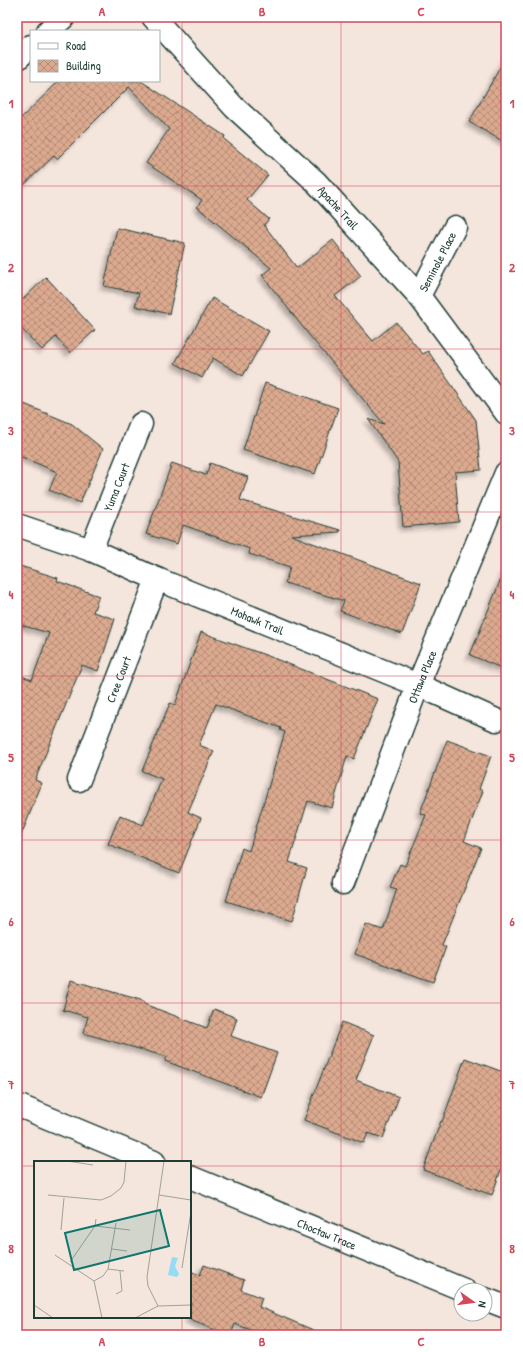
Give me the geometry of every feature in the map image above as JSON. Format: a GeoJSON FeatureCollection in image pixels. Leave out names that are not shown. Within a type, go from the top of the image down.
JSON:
{"type":"FeatureCollection","features":[{"type":"Feature","properties":{"kind":"street"},"geometry":{"type":"LineString","coordinates":[[49,30],[64,17]]}},
{"type":"Feature","properties":{"kind":"street","name":"Apache Trail"},"geometry":{"type":"LineString","coordinates":[[153,17],[234,107],[316,182],[419,296],[506,413]]}},
{"type":"Feature","properties":{"kind":"street"},"geometry":{"type":"LineString","coordinates":[[17,59],[30,47]]}},
{"type":"Feature","properties":{"kind":"street","name":"Seminole Place"},"geometry":{"type":"LineString","coordinates":[[419,296],[455,227]]}},
{"type":"Feature","properties":{"kind":"street","name":"Yuma Court"},"geometry":{"type":"LineString","coordinates":[[90,550],[141,424]]}},
{"type":"Feature","properties":{"kind":"street","name":"Ottawa Place"},"geometry":{"type":"LineString","coordinates":[[343,883],[418,685],[506,473]]}},
{"type":"Feature","properties":{"kind":"street","name":"Mohawk Trail"},"geometry":{"type":"LineString","coordinates":[[17,525],[90,550],[156,579],[418,685],[496,720]]}},
{"type":"Feature","properties":{"kind":"street","name":"Cree Court"},"geometry":{"type":"LineString","coordinates":[[79,780],[156,579]]}},
{"type":"Feature","properties":{"kind":"street"},"geometry":{"type":"LineString","coordinates":[[17,1105],[152,1161]]}},
{"type":"Feature","properties":{"kind":"street","name":"Choctaw Trace"},"geometry":{"type":"LineString","coordinates":[[191,1177],[453,1285]]}},
{"type":"Feature","properties":{"kind":"street"},"geometry":{"type":"LineString","coordinates":[[493,1302],[506,1307]]}},
{"type":"Feature","properties":{"kind":"building"},"geometry":{"type":"Polygon","coordinates":[[[506,57],[506,143],[469,122],[506,57]]]}},
{"type":"Feature","properties":{"kind":"building"},"geometry":{"type":"Polygon","coordinates":[[[58,82],[143,82],[225,136],[224,139],[268,175],[247,200],[269,219],[264,225],[297,268],[333,240],[361,276],[335,296],[373,341],[396,322],[423,354],[428,351],[476,420],[481,470],[455,472],[459,522],[403,527],[398,462],[368,419],[384,424],[309,335],[262,275],[271,268],[197,207],[202,200],[146,163],[169,129],[129,87],[57,159],[54,156],[17,192],[17,122],[58,82]]]}},
{"type":"Feature","properties":{"kind":"building"},"geometry":{"type":"Polygon","coordinates":[[[117,228],[185,243],[169,314],[135,306],[139,293],[104,286],[117,228]]]}},
{"type":"Feature","properties":{"kind":"building"},"geometry":{"type":"Polygon","coordinates":[[[46,277],[95,330],[70,353],[56,337],[42,350],[17,324],[17,305],[46,277]]]}},
{"type":"Feature","properties":{"kind":"building"},"geometry":{"type":"Polygon","coordinates":[[[212,298],[269,331],[243,376],[213,358],[202,378],[175,363],[212,298]]]}},
{"type":"Feature","properties":{"kind":"building"},"geometry":{"type":"Polygon","coordinates":[[[265,383],[338,408],[315,474],[243,450],[265,383]]]}},
{"type":"Feature","properties":{"kind":"building"},"geometry":{"type":"Polygon","coordinates":[[[17,401],[72,424],[103,449],[80,503],[49,490],[57,472],[17,455],[17,401]]]}},
{"type":"Feature","properties":{"kind":"building"},"geometry":{"type":"Polygon","coordinates":[[[172,463],[206,475],[210,463],[248,477],[240,500],[340,530],[340,532],[291,535],[421,583],[402,634],[340,611],[344,601],[285,583],[290,567],[249,554],[250,549],[183,525],[177,544],[146,534],[172,463]]]}},
{"type":"Feature","properties":{"kind":"building"},"geometry":{"type":"Polygon","coordinates":[[[17,565],[58,578],[57,581],[99,596],[93,612],[115,619],[98,671],[82,665],[35,780],[42,783],[18,843],[17,674],[32,680],[49,633],[17,624],[17,565]]]}},
{"type":"Feature","properties":{"kind":"building"},"geometry":{"type":"Polygon","coordinates":[[[506,569],[506,670],[470,655],[506,569]]]}},
{"type":"Feature","properties":{"kind":"building"},"geometry":{"type":"Polygon","coordinates":[[[201,632],[268,656],[378,699],[354,759],[347,756],[332,808],[308,801],[289,862],[307,868],[292,921],[226,901],[242,848],[249,851],[285,732],[280,730],[281,728],[216,704],[199,745],[214,751],[188,812],[201,818],[179,873],[108,844],[120,815],[143,825],[162,779],[142,771],[170,703],[175,705],[201,632]]]}},
{"type":"Feature","properties":{"kind":"building"},"geometry":{"type":"Polygon","coordinates":[[[447,740],[491,756],[479,789],[483,791],[464,841],[481,848],[442,945],[446,947],[433,982],[355,954],[366,924],[383,930],[397,889],[390,887],[400,864],[405,866],[426,815],[420,813],[447,740]]]}},
{"type":"Feature","properties":{"kind":"building"},"geometry":{"type":"Polygon","coordinates":[[[71,980],[144,1001],[144,1004],[207,1028],[214,1009],[237,1018],[231,1036],[277,1053],[261,1097],[165,1061],[167,1057],[83,1033],[88,1017],[63,1010],[71,980]]]}},
{"type":"Feature","properties":{"kind":"building"},"geometry":{"type":"Polygon","coordinates":[[[342,1022],[374,1035],[356,1080],[399,1097],[383,1138],[368,1133],[364,1143],[304,1120],[342,1022]]]}},
{"type":"Feature","properties":{"kind":"building"},"geometry":{"type":"Polygon","coordinates":[[[465,1058],[506,1073],[506,1156],[492,1195],[423,1170],[465,1058]]]}},
{"type":"Feature","properties":{"kind":"building"},"geometry":{"type":"Polygon","coordinates":[[[204,1265],[244,1280],[241,1290],[262,1298],[259,1307],[325,1335],[264,1335],[235,1324],[231,1335],[228,1335],[190,1320],[191,1271],[200,1275],[204,1265]]]}}]}
